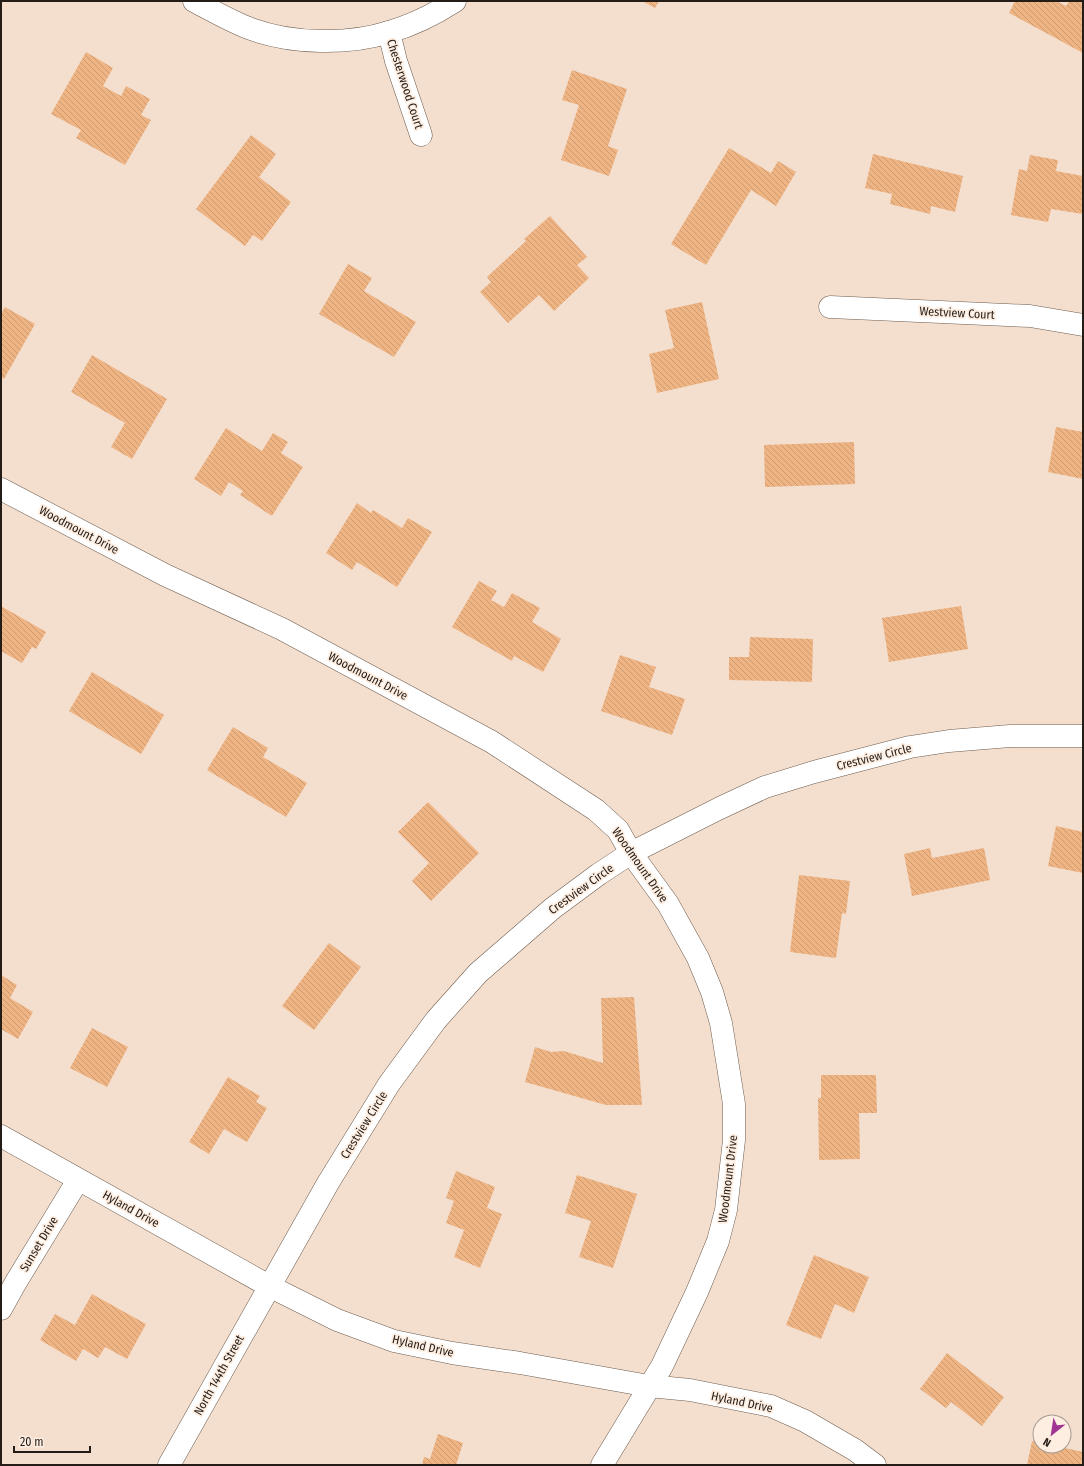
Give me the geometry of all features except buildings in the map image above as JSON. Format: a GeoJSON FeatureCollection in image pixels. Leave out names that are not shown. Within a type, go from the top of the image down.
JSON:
{"type":"FeatureCollection","features":[{"type":"Feature","properties":{"kind":"street"},"geometry":{"type":"LineString","coordinates":[[194,1],[252,30],[287,38],[322,41],[360,38],[389,32],[417,22],[442,10],[455,1]]}},
{"type":"Feature","properties":{"kind":"street","name":"Chesterwood Court"},"geometry":{"type":"LineString","coordinates":[[389,32],[396,61],[421,135]]}},
{"type":"Feature","properties":{"kind":"street","name":"Westview Court"},"geometry":{"type":"LineString","coordinates":[[830,307],[1030,316],[1083,325]]}},
{"type":"Feature","properties":{"kind":"street","name":"Woodmount Drive"},"geometry":{"type":"LineString","coordinates":[[1,489],[165,575],[282,629],[492,742],[596,810],[618,830],[631,853],[668,904],[698,958],[712,992],[721,1023],[734,1104],[734,1140],[726,1210],[718,1240],[697,1292],[672,1346],[662,1366],[602,1465]]}},
{"type":"Feature","properties":{"kind":"street","name":"Crestview Circle"},"geometry":{"type":"LineString","coordinates":[[270,1286],[328,1183],[389,1084],[436,1020],[478,972],[553,908],[599,874],[631,853],[720,808],[766,787],[822,770],[910,747],[949,741],[1010,736],[1083,736]]}},
{"type":"Feature","properties":{"kind":"street","name":"Hyland Drive"},"geometry":{"type":"LineString","coordinates":[[1,1136],[270,1286],[337,1320],[394,1341],[452,1353],[649,1386],[690,1390],[771,1406],[804,1421],[855,1450],[876,1465]]}},
{"type":"Feature","properties":{"kind":"street","name":"Sunset Drive"},"geometry":{"type":"LineString","coordinates":[[1,1309],[78,1180]]}},
{"type":"Feature","properties":{"kind":"street","name":"North 144th Street"},"geometry":{"type":"LineString","coordinates":[[169,1465],[270,1286]]}}]}
